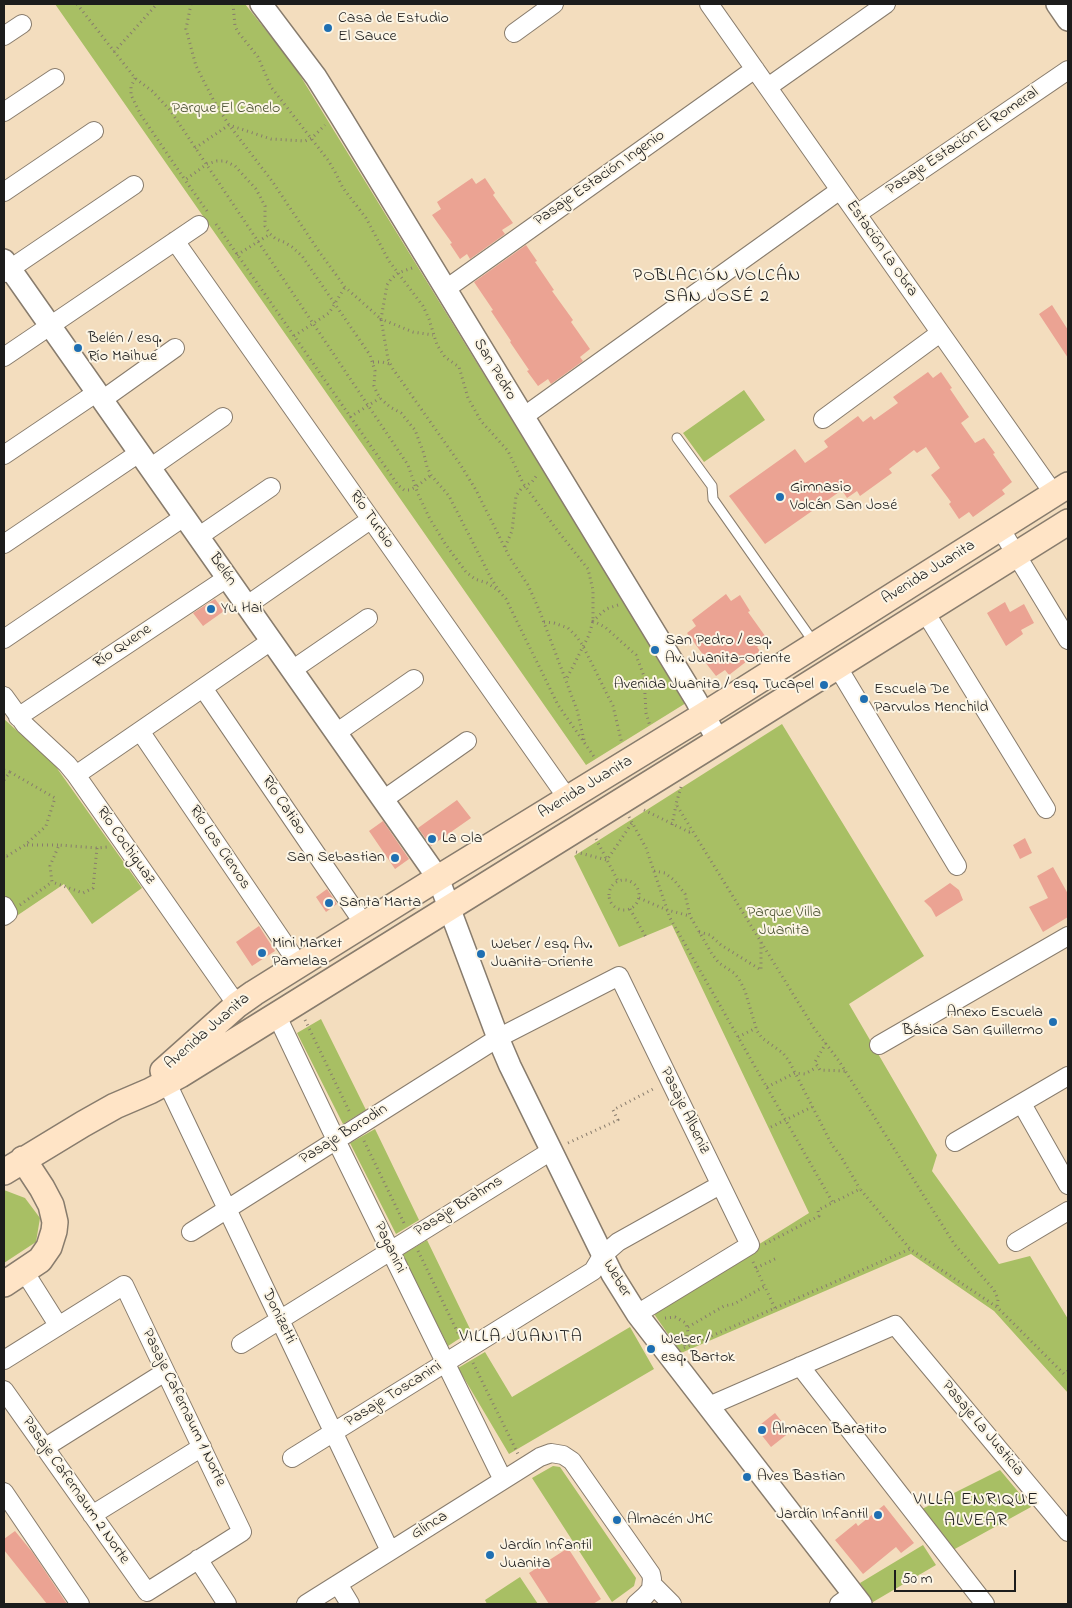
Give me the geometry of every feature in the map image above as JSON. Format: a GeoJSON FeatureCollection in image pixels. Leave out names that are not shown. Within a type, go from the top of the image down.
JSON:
{"type":"FeatureCollection","features":[{"type":"Feature","properties":{"kind":"main road","name":"Avenida Juanita"},"geometry":{"type":"LineString","coordinates":[[115,1106],[169,1067],[236,1005],[438,878],[704,715],[1061,490]]}},
{"type":"Feature","properties":{"kind":"main road","name":"Avenida Juanita"},"geometry":{"type":"LineString","coordinates":[[14,1277],[40,1260],[45,1254],[54,1231],[54,1222],[51,1205],[42,1188],[14,1166],[67,1132],[115,1106],[166,1083],[277,1016],[1068,522]]}},
{"type":"Feature","properties":{"kind":"street","name":"San Pedro"},"geometry":{"type":"LineString","coordinates":[[261,4],[316,77],[341,117],[718,741]]}},
{"type":"Feature","properties":{"kind":"street"},"geometry":{"type":"LineString","coordinates":[[514,33],[554,4]]}},
{"type":"Feature","properties":{"kind":"street","name":"Estación La Obra"},"geometry":{"type":"LineString","coordinates":[[709,4],[940,333],[1061,490]]}},
{"type":"Feature","properties":{"kind":"street"},"geometry":{"type":"LineString","coordinates":[[768,87],[886,4]]}},
{"type":"Feature","properties":{"kind":"street"},"geometry":{"type":"LineString","coordinates":[[1057,4],[1068,20]]}},
{"type":"Feature","properties":{"kind":"street"},"geometry":{"type":"LineString","coordinates":[[4,36],[22,24]]}},
{"type":"Feature","properties":{"kind":"street","name":"Pasaje Estación Ingenio"},"geometry":{"type":"LineString","coordinates":[[446,289],[755,69]]}},
{"type":"Feature","properties":{"kind":"street","name":"Pasaje Estación El Romeral"},"geometry":{"type":"LineString","coordinates":[[857,214],[1068,70]]}},
{"type":"Feature","properties":{"kind":"street"},"geometry":{"type":"LineString","coordinates":[[4,112],[55,78]]}},
{"type":"Feature","properties":{"kind":"street"},"geometry":{"type":"LineString","coordinates":[[4,192],[94,131]]}},
{"type":"Feature","properties":{"kind":"street"},"geometry":{"type":"LineString","coordinates":[[6,268],[134,185]]}},
{"type":"Feature","properties":{"kind":"street"},"geometry":{"type":"LineString","coordinates":[[523,417],[840,190]]}},
{"type":"Feature","properties":{"kind":"street"},"geometry":{"type":"LineString","coordinates":[[4,357],[199,225]]}},
{"type":"Feature","properties":{"kind":"street","name":"Río Turbio"},"geometry":{"type":"LineString","coordinates":[[176,241],[370,520],[568,799]]}},
{"type":"Feature","properties":{"kind":"street","name":"Belén"},"geometry":{"type":"LineString","coordinates":[[6,268],[50,326],[438,878],[449,909]]}},
{"type":"Feature","properties":{"kind":"street"},"geometry":{"type":"LineString","coordinates":[[822,419],[940,333]]}},
{"type":"Feature","properties":{"kind":"street"},"geometry":{"type":"LineString","coordinates":[[4,455],[176,348]]}},
{"type":"Feature","properties":{"kind":"street"},"geometry":{"type":"LineString","coordinates":[[4,544],[144,460],[223,417]]}},
{"type":"Feature","properties":{"kind":"street"},"geometry":{"type":"LineString","coordinates":[[198,537],[271,487]]}},
{"type":"Feature","properties":{"kind":"street"},"geometry":{"type":"LineString","coordinates":[[4,639],[184,517]]}},
{"type":"Feature","properties":{"kind":"street"},"geometry":{"type":"LineString","coordinates":[[246,606],[370,520]]}},
{"type":"Feature","properties":{"kind":"street"},"geometry":{"type":"LineString","coordinates":[[1000,528],[1068,640]]}},
{"type":"Feature","properties":{"kind":"street","name":"Río Quene"},"geometry":{"type":"LineString","coordinates":[[18,717],[227,578]]}},
{"type":"Feature","properties":{"kind":"street"},"geometry":{"type":"LineString","coordinates":[[925,612],[1046,809]]}},
{"type":"Feature","properties":{"kind":"street"},"geometry":{"type":"LineString","coordinates":[[292,670],[368,618]]}},
{"type":"Feature","properties":{"kind":"street"},"geometry":{"type":"LineString","coordinates":[[76,775],[271,641]]}},
{"type":"Feature","properties":{"kind":"street"},"geometry":{"type":"LineString","coordinates":[[838,666],[958,866]]}},
{"type":"Feature","properties":{"kind":"street"},"geometry":{"type":"LineString","coordinates":[[336,733],[414,679]]}},
{"type":"Feature","properties":{"kind":"street","name":"Río Catiao"},"geometry":{"type":"LineString","coordinates":[[202,688],[364,924]]}},
{"type":"Feature","properties":{"kind":"street","name":"Río Cochiguaz"},"geometry":{"type":"LineString","coordinates":[[4,696],[18,717],[76,775],[236,1005]]}},
{"type":"Feature","properties":{"kind":"street","name":"Río Los Ciervos"},"geometry":{"type":"LineString","coordinates":[[140,731],[299,965]]}},
{"type":"Feature","properties":{"kind":"street"},"geometry":{"type":"LineString","coordinates":[[383,800],[467,741]]}},
{"type":"Feature","properties":{"kind":"street","name":"Weber"},"geometry":{"type":"LineString","coordinates":[[449,909],[498,1038],[612,1274],[643,1311],[708,1406],[851,1601]]}},
{"type":"Feature","properties":{"kind":"street"},"geometry":{"type":"LineString","coordinates":[[879,1045],[1068,936]]}},
{"type":"Feature","properties":{"kind":"street","name":"Pasaje Borodin"},"geometry":{"type":"LineString","coordinates":[[191,1232],[498,1038],[619,976]]}},
{"type":"Feature","properties":{"kind":"street","name":"Pasaje Albeniz"},"geometry":{"type":"LineString","coordinates":[[619,976],[753,1251]]}},
{"type":"Feature","properties":{"kind":"street","name":"Paganini"},"geometry":{"type":"LineString","coordinates":[[277,1016],[503,1480]]}},
{"type":"Feature","properties":{"kind":"street"},"geometry":{"type":"LineString","coordinates":[[956,1142],[1068,1076]]}},
{"type":"Feature","properties":{"kind":"street","name":"Donizetti"},"geometry":{"type":"LineString","coordinates":[[166,1083],[390,1551]]}},
{"type":"Feature","properties":{"kind":"street"},"geometry":{"type":"LineString","coordinates":[[1022,1104],[1068,1185]]}},
{"type":"Feature","properties":{"kind":"street","name":"Pasaje Brahms"},"geometry":{"type":"LineString","coordinates":[[241,1344],[551,1151]]}},
{"type":"Feature","properties":{"kind":"street","name":"Pasaje Toscanini"},"geometry":{"type":"LineString","coordinates":[[292,1458],[593,1272],[602,1256],[618,1242],[720,1185]]}},
{"type":"Feature","properties":{"kind":"street"},"geometry":{"type":"LineString","coordinates":[[1016,1242],[1068,1211]]}},
{"type":"Feature","properties":{"kind":"street"},"geometry":{"type":"LineString","coordinates":[[643,1311],[753,1251]]}},
{"type":"Feature","properties":{"kind":"street"},"geometry":{"type":"LineString","coordinates":[[4,1360],[58,1326],[14,1277]]}},
{"type":"Feature","properties":{"kind":"street","name":"Pasaje Cafernaum 1 Norte"},"geometry":{"type":"LineString","coordinates":[[58,1326],[124,1285],[242,1532],[198,1559]]}},
{"type":"Feature","properties":{"kind":"street","name":"Pasaje La Justicia"},"geometry":{"type":"LineString","coordinates":[[800,1366],[896,1325],[1068,1532]]}},
{"type":"Feature","properties":{"kind":"street"},"geometry":{"type":"LineString","coordinates":[[708,1406],[800,1366],[985,1604]]}},
{"type":"Feature","properties":{"kind":"street"},"geometry":{"type":"LineString","coordinates":[[44,1448],[165,1372]]}},
{"type":"Feature","properties":{"kind":"street","name":"Pasaje Cafernaum 2 Norte"},"geometry":{"type":"LineString","coordinates":[[4,1390],[147,1592],[198,1559]]}},
{"type":"Feature","properties":{"kind":"street"},"geometry":{"type":"LineString","coordinates":[[92,1515],[202,1447]]}},
{"type":"Feature","properties":{"kind":"street","name":"Glinca"},"geometry":{"type":"LineString","coordinates":[[306,1604],[546,1454],[557,1453],[568,1457],[572,1461],[651,1574],[652,1584]]}},
{"type":"Feature","properties":{"kind":"street"},"geometry":{"type":"LineString","coordinates":[[4,1492],[80,1604]]}},
{"type":"Feature","properties":{"kind":"street"},"geometry":{"type":"LineString","coordinates":[[198,1559],[227,1604]]}},
{"type":"Feature","properties":{"kind":"street"},"geometry":{"type":"LineString","coordinates":[[338,1584],[350,1604]]}},
{"type":"Feature","properties":{"kind":"street"},"geometry":{"type":"LineString","coordinates":[[636,1604],[648,1593],[652,1584],[672,1604]]}},
{"type":"Feature","properties":{"kind":"lane"},"geometry":{"type":"LineString","coordinates":[[677,438],[712,486],[713,499],[816,644]]}},
{"type":"Feature","properties":{"kind":"path"},"geometry":{"type":"LineString","coordinates":[[77,4],[135,78],[152,91],[170,110],[207,164],[408,465],[430,519],[466,572],[475,580],[487,583],[499,590]]}},
{"type":"Feature","properties":{"kind":"path"},"geometry":{"type":"LineString","coordinates":[[114,52],[157,4]]}},
{"type":"Feature","properties":{"kind":"path"},"geometry":{"type":"LineString","coordinates":[[191,4],[186,29],[196,66],[214,102],[345,286],[381,318],[414,332],[433,335]]}},
{"type":"Feature","properties":{"kind":"path"},"geometry":{"type":"LineString","coordinates":[[232,4],[238,32],[258,57],[271,87],[312,138],[336,172],[348,196],[366,218],[390,262],[423,306],[437,345],[445,358],[459,368],[468,398],[481,421],[508,451],[526,487],[557,530],[588,568],[593,590],[593,621],[589,635],[566,680]]}},
{"type":"Feature","properties":{"kind":"path"},"geometry":{"type":"LineString","coordinates":[[135,78],[131,87],[131,95],[140,115],[398,485],[404,490],[409,490],[431,475]]}},
{"type":"Feature","properties":{"kind":"path"},"geometry":{"type":"LineString","coordinates":[[229,124],[271,139],[305,141],[312,138],[322,127],[341,117]]}},
{"type":"Feature","properties":{"kind":"path"},"geometry":{"type":"LineString","coordinates":[[195,148],[229,124]]}},
{"type":"Feature","properties":{"kind":"path"},"geometry":{"type":"LineString","coordinates":[[185,180],[207,164],[225,161],[235,166],[256,189],[265,206],[265,226],[270,234],[276,240],[292,247],[302,256],[370,355],[375,372],[374,386],[380,398],[401,413],[415,430],[431,475],[449,496],[491,578],[514,616],[558,705],[599,763]]}},
{"type":"Feature","properties":{"kind":"path"},"geometry":{"type":"LineString","coordinates":[[237,255],[270,234]]}},
{"type":"Feature","properties":{"kind":"path"},"geometry":{"type":"LineString","coordinates":[[428,260],[398,273],[387,285],[381,318],[388,359],[460,464],[480,497],[505,548],[528,585],[577,710],[584,740]]}},
{"type":"Feature","properties":{"kind":"path"},"geometry":{"type":"LineString","coordinates":[[294,336],[329,313],[345,286]]}},
{"type":"Feature","properties":{"kind":"path"},"geometry":{"type":"LineString","coordinates":[[373,362],[390,364]]}},
{"type":"Feature","properties":{"kind":"path"},"geometry":{"type":"LineString","coordinates":[[350,417],[380,398]]}},
{"type":"Feature","properties":{"kind":"path"},"geometry":{"type":"LineString","coordinates":[[505,548],[512,531],[516,496],[521,489],[532,482],[538,472],[551,464]]}},
{"type":"Feature","properties":{"kind":"path"},"geometry":{"type":"LineString","coordinates":[[593,621],[606,609],[618,605],[636,603]]}},
{"type":"Feature","properties":{"kind":"path"},"geometry":{"type":"LineString","coordinates":[[593,621],[605,627],[636,655],[644,676],[646,713],[651,729]]}},
{"type":"Feature","properties":{"kind":"path"},"geometry":{"type":"LineString","coordinates":[[544,622],[568,628],[583,646],[613,706],[623,747]]}},
{"type":"Feature","properties":{"kind":"path"},"geometry":{"type":"LineString","coordinates":[[4,770],[55,798],[46,826],[25,844],[7,856],[4,855]]}},
{"type":"Feature","properties":{"kind":"path"},"geometry":{"type":"LineString","coordinates":[[4,780],[10,772]]}},
{"type":"Feature","properties":{"kind":"path"},"geometry":{"type":"LineString","coordinates":[[672,825],[682,785]]}},
{"type":"Feature","properties":{"kind":"path"},"geometry":{"type":"LineString","coordinates":[[676,804],[814,1028],[845,1071],[946,1231],[994,1290],[998,1299],[997,1307]]}},
{"type":"Feature","properties":{"kind":"path"},"geometry":{"type":"LineString","coordinates":[[639,807],[672,825],[690,832],[693,831]]}},
{"type":"Feature","properties":{"kind":"path"},"geometry":{"type":"LineString","coordinates":[[628,814],[646,848],[670,918],[833,1202]]}},
{"type":"Feature","properties":{"kind":"path"},"geometry":{"type":"LineString","coordinates":[[607,860],[632,823]]}},
{"type":"Feature","properties":{"kind":"path"},"geometry":{"type":"LineString","coordinates":[[594,835],[618,881]]}},
{"type":"Feature","properties":{"kind":"path"},"geometry":{"type":"LineString","coordinates":[[25,844],[96,848],[125,845]]}},
{"type":"Feature","properties":{"kind":"path"},"geometry":{"type":"LineString","coordinates":[[52,882],[50,866],[59,845]]}},
{"type":"Feature","properties":{"kind":"path"},"geometry":{"type":"LineString","coordinates":[[52,882],[83,893],[93,888],[96,848]]}},
{"type":"Feature","properties":{"kind":"path"},"geometry":{"type":"LineString","coordinates":[[569,851],[607,860]]}},
{"type":"Feature","properties":{"kind":"path"},"geometry":{"type":"LineString","coordinates":[[654,871],[664,873],[680,886],[685,894],[690,916],[712,954],[719,963],[734,973],[739,979],[745,991],[756,1028],[762,1038],[783,1054],[795,1073],[832,1145],[860,1189],[910,1249],[997,1307],[1064,1374],[1068,1371]]}},
{"type":"Feature","properties":{"kind":"path"},"geometry":{"type":"LineString","coordinates":[[626,880],[635,884],[638,888],[639,898],[638,903],[630,909],[620,910],[612,905],[608,896],[612,886],[618,881],[626,880]]}},
{"type":"Feature","properties":{"kind":"path"},"geometry":{"type":"LineString","coordinates":[[5,911],[52,882]]}},
{"type":"Feature","properties":{"kind":"path"},"geometry":{"type":"LineString","coordinates":[[639,898],[667,910],[690,916]]}},
{"type":"Feature","properties":{"kind":"path"},"geometry":{"type":"LineString","coordinates":[[630,909],[647,939]]}},
{"type":"Feature","properties":{"kind":"path"},"geometry":{"type":"LineString","coordinates":[[699,932],[710,935],[721,945],[761,970],[761,942]]}},
{"type":"Feature","properties":{"kind":"path"},"geometry":{"type":"LineString","coordinates":[[738,1037],[756,1028]]}},
{"type":"Feature","properties":{"kind":"path"},"geometry":{"type":"LineString","coordinates":[[826,1043],[815,1062],[817,1067],[820,1070],[845,1071]]}},
{"type":"Feature","properties":{"kind":"path"},"geometry":{"type":"LineString","coordinates":[[766,1087],[795,1073],[805,1074],[817,1067]]}},
{"type":"Feature","properties":{"kind":"path"},"geometry":{"type":"LineString","coordinates":[[551,1151],[618,1120],[613,1110],[669,1080]]}},
{"type":"Feature","properties":{"kind":"path"},"geometry":{"type":"LineString","coordinates":[[771,1127],[812,1107]]}},
{"type":"Feature","properties":{"kind":"path"},"geometry":{"type":"LineString","coordinates":[[775,1308],[756,1268],[753,1251],[819,1216],[818,1210],[860,1189]]}},
{"type":"Feature","properties":{"kind":"path"},"geometry":{"type":"LineString","coordinates":[[677,1351],[910,1249]]}},
{"type":"Feature","properties":{"kind":"path"},"geometry":{"type":"LineString","coordinates":[[756,1268],[777,1258]]}},
{"type":"Feature","properties":{"kind":"path"},"geometry":{"type":"LineString","coordinates":[[688,1327],[724,1306],[734,1304],[765,1286]]}},
{"type":"Feature","properties":{"kind":"path"},"geometry":{"type":"LineString","coordinates":[[643,1311],[657,1322],[675,1316],[686,1323],[688,1338],[684,1348]]}},
{"type":"Feature","properties":{"kind":"green space","name":"Parque El Canelo"},"geometry":{"type":"Polygon","coordinates":[[[55,4],[245,4],[293,64],[686,703],[586,765],[55,4]]]}},
{"type":"Feature","properties":{"kind":"green space"},"geometry":{"type":"Polygon","coordinates":[[[744,390],[765,420],[704,462],[683,433],[744,390]]]}},
{"type":"Feature","properties":{"kind":"green space"},"geometry":{"type":"Polygon","coordinates":[[[4,719],[54,764],[142,888],[92,924],[64,884],[18,915],[4,894],[4,719]]]}},
{"type":"Feature","properties":{"kind":"green space","name":"Parque Villa Juanita"},"geometry":{"type":"Polygon","coordinates":[[[782,724],[924,956],[849,1004],[937,1155],[932,1171],[999,1264],[1030,1256],[1068,1319],[1068,1393],[994,1311],[911,1254],[681,1353],[652,1311],[809,1213],[672,925],[619,947],[574,856],[782,724]]]}},
{"type":"Feature","properties":{"kind":"green space"},"geometry":{"type":"Polygon","coordinates":[[[321,1019],[366,1110],[343,1124],[297,1033],[321,1019]]]}},
{"type":"Feature","properties":{"kind":"green space"},"geometry":{"type":"Polygon","coordinates":[[[375,1129],[419,1220],[396,1234],[350,1143],[375,1129]]]}},
{"type":"Feature","properties":{"kind":"green space"},"geometry":{"type":"Polygon","coordinates":[[[4,1190],[25,1198],[40,1218],[36,1242],[4,1263],[4,1190]]]}},
{"type":"Feature","properties":{"kind":"green space"},"geometry":{"type":"Polygon","coordinates":[[[427,1240],[471,1331],[448,1346],[402,1255],[427,1240]]]}},
{"type":"Feature","properties":{"kind":"green space"},"geometry":{"type":"Polygon","coordinates":[[[630,1327],[654,1369],[509,1454],[458,1368],[485,1352],[512,1397],[630,1327]]]}},
{"type":"Feature","properties":{"kind":"green space"},"geometry":{"type":"Polygon","coordinates":[[[553,1466],[560,1467],[636,1578],[634,1586],[612,1602],[532,1478],[553,1466]]]}},
{"type":"Feature","properties":{"kind":"green space","name":"VILLA ENRIQUE ALVEAR"},"geometry":{"type":"Polygon","coordinates":[[[1000,1470],[1031,1507],[953,1550],[922,1509],[1000,1470]]]}},
{"type":"Feature","properties":{"kind":"green space"},"geometry":{"type":"Polygon","coordinates":[[[923,1545],[936,1565],[873,1602],[860,1583],[923,1545]]]}},
{"type":"Feature","properties":{"kind":"green space"},"geometry":{"type":"Polygon","coordinates":[[[520,1577],[538,1604],[487,1604],[485,1600],[520,1577]]]}},
{"type":"Feature","properties":{"kind":"building"},"geometry":{"type":"Polygon","coordinates":[[[472,178],[476,184],[485,178],[495,193],[493,195],[513,223],[502,230],[505,234],[470,259],[467,254],[460,259],[450,244],[452,243],[432,215],[441,209],[437,202],[472,178]]]}},
{"type":"Feature","properties":{"kind":"building"},"geometry":{"type":"Polygon","coordinates":[[[526,245],[554,290],[552,291],[573,320],[571,322],[590,349],[580,357],[583,361],[551,384],[548,379],[538,386],[491,311],[493,310],[474,282],[526,245]]]}},
{"type":"Feature","properties":{"kind":"building"},"geometry":{"type":"Polygon","coordinates":[[[1052,305],[1068,330],[1068,358],[1039,314],[1052,305]]]}},
{"type":"Feature","properties":{"kind":"building"},"geometry":{"type":"Polygon","coordinates":[[[928,372],[933,378],[941,372],[969,417],[961,423],[975,443],[984,438],[995,453],[993,454],[1012,482],[1002,490],[1005,494],[973,517],[969,512],[959,519],[949,504],[951,502],[931,475],[940,468],[926,447],[917,453],[914,450],[889,469],[892,473],[860,496],[857,491],[847,498],[842,490],[765,544],[729,496],[795,449],[805,463],[828,447],[824,441],[858,416],[863,422],[871,416],[874,420],[898,403],[893,397],[928,372]]]}},
{"type":"Feature","properties":{"kind":"building"},"geometry":{"type":"Polygon","coordinates":[[[726,594],[731,601],[740,595],[750,611],[748,612],[768,640],[757,647],[760,651],[729,675],[725,670],[716,676],[687,633],[696,626],[692,620],[726,594]]]}},
{"type":"Feature","properties":{"kind":"building"},"geometry":{"type":"Polygon","coordinates":[[[215,599],[224,611],[203,626],[193,613],[215,599]]]}},
{"type":"Feature","properties":{"kind":"building"},"geometry":{"type":"Polygon","coordinates":[[[1005,602],[1010,612],[1024,604],[1034,623],[1021,630],[1023,634],[1006,646],[987,613],[1005,602]]]}},
{"type":"Feature","properties":{"kind":"building"},"geometry":{"type":"Polygon","coordinates":[[[457,800],[471,818],[431,846],[418,828],[457,800]]]}},
{"type":"Feature","properties":{"kind":"building"},"geometry":{"type":"Polygon","coordinates":[[[383,821],[409,859],[395,869],[369,831],[383,821]]]}},
{"type":"Feature","properties":{"kind":"building"},"geometry":{"type":"Polygon","coordinates":[[[1025,838],[1032,853],[1020,859],[1013,845],[1025,838]]]}},
{"type":"Feature","properties":{"kind":"building"},"geometry":{"type":"Polygon","coordinates":[[[1053,867],[1068,894],[1068,917],[1043,932],[1029,907],[1048,898],[1037,876],[1053,867]]]}},
{"type":"Feature","properties":{"kind":"building"},"geometry":{"type":"Polygon","coordinates":[[[950,883],[959,890],[963,900],[936,917],[924,901],[950,883]]]}},
{"type":"Feature","properties":{"kind":"building"},"geometry":{"type":"Polygon","coordinates":[[[327,889],[337,904],[326,912],[316,897],[327,889]]]}},
{"type":"Feature","properties":{"kind":"building"},"geometry":{"type":"Polygon","coordinates":[[[259,926],[275,951],[252,966],[236,942],[259,926]]]}},
{"type":"Feature","properties":{"kind":"building"},"geometry":{"type":"Polygon","coordinates":[[[775,1413],[790,1432],[771,1447],[756,1428],[775,1413]]]}},
{"type":"Feature","properties":{"kind":"building"},"geometry":{"type":"Polygon","coordinates":[[[884,1505],[914,1543],[901,1553],[896,1547],[863,1574],[835,1540],[856,1523],[858,1526],[884,1505]]]}},
{"type":"Feature","properties":{"kind":"building"},"geometry":{"type":"Polygon","coordinates":[[[15,1531],[33,1553],[67,1604],[47,1604],[4,1550],[4,1539],[15,1531]]]}},
{"type":"Feature","properties":{"kind":"building"},"geometry":{"type":"Polygon","coordinates":[[[568,1548],[601,1599],[593,1604],[549,1604],[529,1573],[568,1548]]]}},
{"type":"Feature","properties":{"kind":"place","name":"Casa de Estudio El Sauce"},"geometry":{"type":"Point","coordinates":[328,28]}},
{"type":"Feature","properties":{"kind":"place","name":"Belén / esq. Río Maihue"},"geometry":{"type":"Point","coordinates":[78,348]}},
{"type":"Feature","properties":{"kind":"place","name":"Gimnasio Volcán San José"},"geometry":{"type":"Point","coordinates":[780,497]}},
{"type":"Feature","properties":{"kind":"place","name":"Yu Hai"},"geometry":{"type":"Point","coordinates":[211,609]}},
{"type":"Feature","properties":{"kind":"place","name":"San Pedro / esq. Av. Juanita-Oriente"},"geometry":{"type":"Point","coordinates":[655,650]}},
{"type":"Feature","properties":{"kind":"place","name":"Avenida Juanita / esq. Tucapel"},"geometry":{"type":"Point","coordinates":[824,685]}},
{"type":"Feature","properties":{"kind":"place","name":"Escuela De Parvulos Menchild"},"geometry":{"type":"Point","coordinates":[864,699]}},
{"type":"Feature","properties":{"kind":"place","name":"La Ola"},"geometry":{"type":"Point","coordinates":[432,839]}},
{"type":"Feature","properties":{"kind":"place","name":"San Sebastian"},"geometry":{"type":"Point","coordinates":[395,858]}},
{"type":"Feature","properties":{"kind":"place","name":"Santa Marta"},"geometry":{"type":"Point","coordinates":[329,903]}},
{"type":"Feature","properties":{"kind":"place","name":"Mini Market Pamelas"},"geometry":{"type":"Point","coordinates":[262,953]}},
{"type":"Feature","properties":{"kind":"place","name":"Weber / esq. Av. Juanita-Oriente"},"geometry":{"type":"Point","coordinates":[481,954]}},
{"type":"Feature","properties":{"kind":"place","name":"Anexo Escuela Básica San Guillermo"},"geometry":{"type":"Point","coordinates":[1053,1022]}},
{"type":"Feature","properties":{"kind":"place","name":"Weber / esq. Bartok"},"geometry":{"type":"Point","coordinates":[651,1349]}},
{"type":"Feature","properties":{"kind":"place","name":"Almacen Baratito"},"geometry":{"type":"Point","coordinates":[762,1430]}},
{"type":"Feature","properties":{"kind":"place","name":"Aves Bastian"},"geometry":{"type":"Point","coordinates":[747,1477]}},
{"type":"Feature","properties":{"kind":"place","name":"Jardín Infantil"},"geometry":{"type":"Point","coordinates":[878,1515]}},
{"type":"Feature","properties":{"kind":"place","name":"Almacén JMC"},"geometry":{"type":"Point","coordinates":[617,1520]}},
{"type":"Feature","properties":{"kind":"place","name":"Jardín Infantil Juanita"},"geometry":{"type":"Point","coordinates":[490,1555]}},
{"type":"Feature","properties":{"kind":"district","name":"POBLACIÓN VOLCÁN SAN JOSÉ 2"},"geometry":{"type":"Point","coordinates":[717,287]}},
{"type":"Feature","properties":{"kind":"district","name":"VILLA JUANITA"},"geometry":{"type":"Point","coordinates":[521,1338]}},
{"type":"Feature","properties":{"kind":"district","name":"VILLA ENRIQUE ALVEAR"},"geometry":{"type":"Point","coordinates":[976,1511]}}]}
